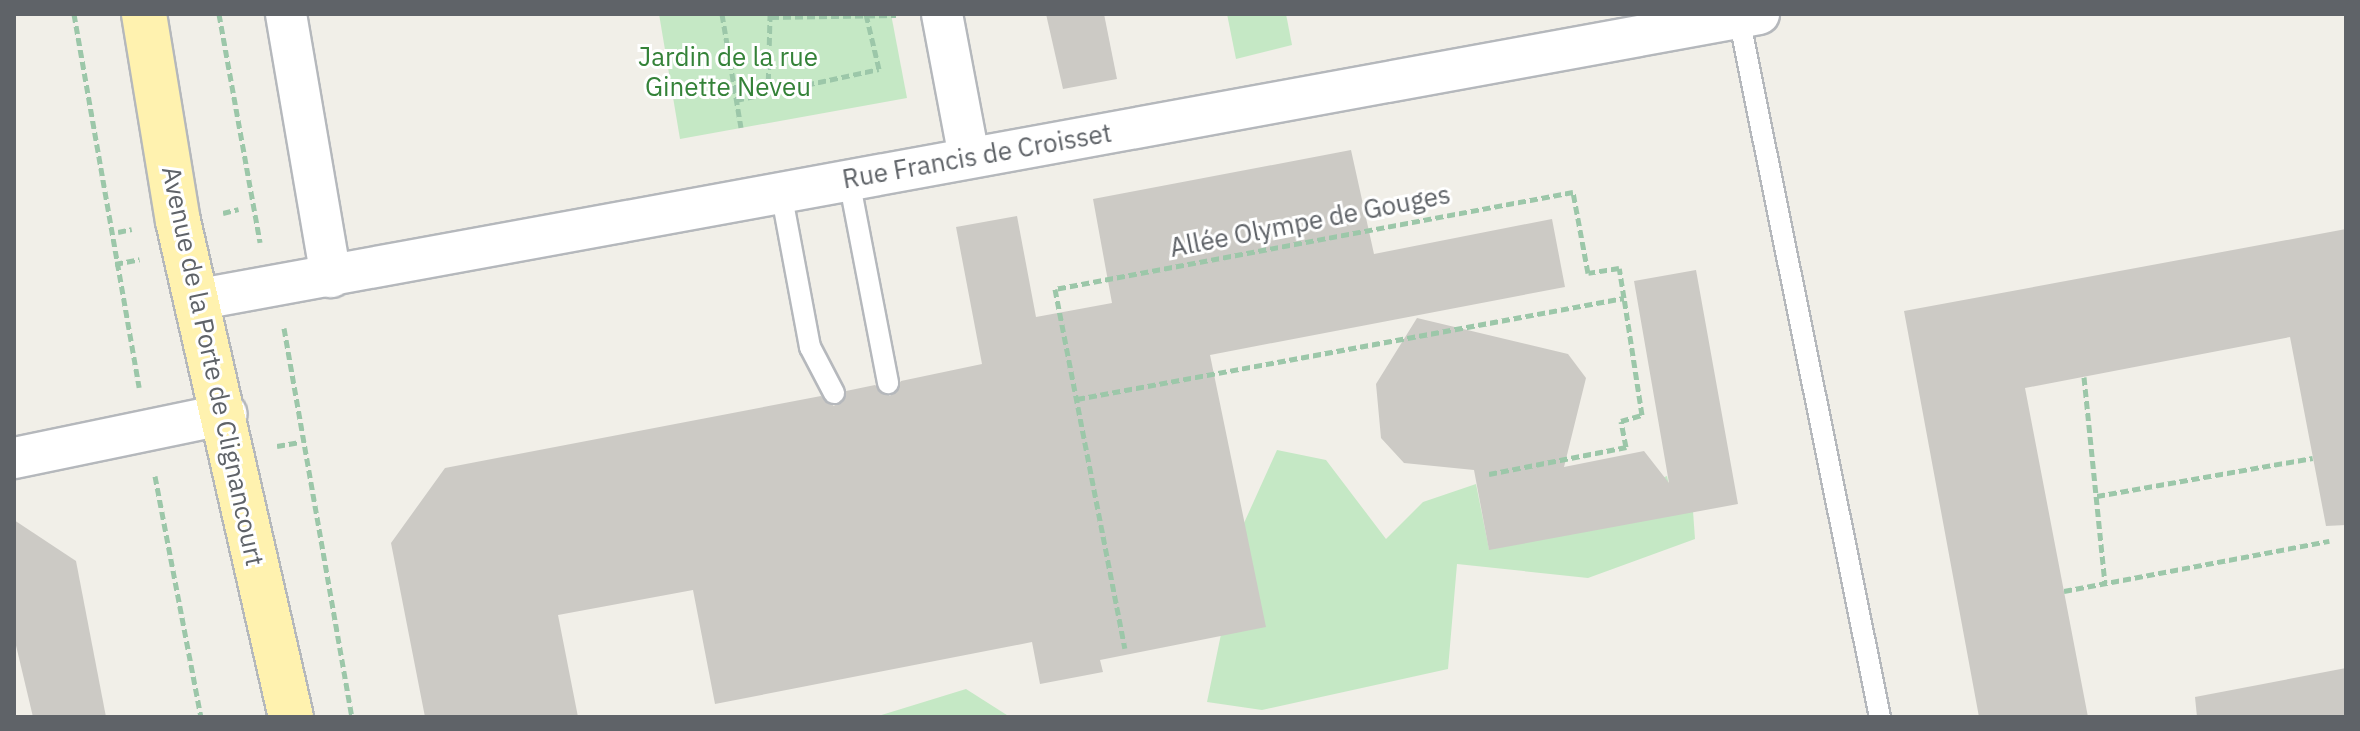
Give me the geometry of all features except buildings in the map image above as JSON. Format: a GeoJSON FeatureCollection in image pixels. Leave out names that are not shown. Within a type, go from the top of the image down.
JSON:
{"type":"FeatureCollection","features":[{"type":"Feature","properties":{"kind":"main road","name":"Avenue de la Porte de Clignancourt"},"geometry":{"type":"LineString","coordinates":[[144,14],[195,300],[227,414],[291,717]]}},
{"type":"Feature","properties":{"kind":"street"},"geometry":{"type":"LineString","coordinates":[[942,14],[969,157]]}},
{"type":"Feature","properties":{"kind":"street","name":"Rue Francis de Croisset"},"geometry":{"type":"LineString","coordinates":[[195,300],[1749,16]]}},
{"type":"Feature","properties":{"kind":"street"},"geometry":{"type":"LineString","coordinates":[[290,17],[331,277]]}},
{"type":"Feature","properties":{"kind":"street"},"geometry":{"type":"LineString","coordinates":[[14,458],[147,428],[227,414]]}},
{"type":"Feature","properties":{"kind":"lane"},"geometry":{"type":"LineString","coordinates":[[1749,16],[1880,717]]}},
{"type":"Feature","properties":{"kind":"lane"},"geometry":{"type":"LineString","coordinates":[[849,180],[888,383]]}},
{"type":"Feature","properties":{"kind":"lane"},"geometry":{"type":"LineString","coordinates":[[781,192],[810,347],[834,393]]}},
{"type":"Feature","properties":{"kind":"path"},"geometry":{"type":"LineString","coordinates":[[74,14],[201,717]]}},
{"type":"Feature","properties":{"kind":"path"},"geometry":{"type":"LineString","coordinates":[[219,14],[271,287],[287,339],[294,415],[352,717]]}},
{"type":"Feature","properties":{"kind":"path"},"geometry":{"type":"LineString","coordinates":[[722,14],[741,127]]}},
{"type":"Feature","properties":{"kind":"path"},"geometry":{"type":"LineString","coordinates":[[768,93],[770,15],[901,15]]}},
{"type":"Feature","properties":{"kind":"path"},"geometry":{"type":"LineString","coordinates":[[736,100],[879,69],[866,15]]}},
{"type":"Feature","properties":{"kind":"path","name":"Allée Olympe de Gouges"},"geometry":{"type":"LineString","coordinates":[[1077,399],[1055,289],[1573,192],[1588,273],[1619,268],[1624,298]]}},
{"type":"Feature","properties":{"kind":"path"},"geometry":{"type":"LineString","coordinates":[[222,213],[239,209]]}},
{"type":"Feature","properties":{"kind":"path"},"geometry":{"type":"LineString","coordinates":[[118,232],[133,229]]}},
{"type":"Feature","properties":{"kind":"path"},"geometry":{"type":"LineString","coordinates":[[1125,648],[1077,399],[1624,298],[1642,415],[1621,421],[1626,447],[1489,474]]}},
{"type":"Feature","properties":{"kind":"path"},"geometry":{"type":"LineString","coordinates":[[2084,377],[2105,583]]}},
{"type":"Feature","properties":{"kind":"path"},"geometry":{"type":"LineString","coordinates":[[2097,496],[2313,458]]}},
{"type":"Feature","properties":{"kind":"path"},"geometry":{"type":"LineString","coordinates":[[2064,591],[2329,541]]}},
{"type":"Feature","properties":{"kind":"green space","name":"Jardin de la rue Ginette Neveu"},"geometry":{"type":"Polygon","coordinates":[[[659,14],[891,14],[907,98],[680,139],[659,14]]]}},
{"type":"Feature","properties":{"kind":"green space"},"geometry":{"type":"Polygon","coordinates":[[[1227,14],[1286,14],[1292,45],[1236,59],[1227,14]]]}},
{"type":"Feature","properties":{"kind":"green space"},"geometry":{"type":"Polygon","coordinates":[[[1277,450],[1326,460],[1386,539],[1423,502],[1476,484],[1489,549],[1667,476],[1675,513],[1693,511],[1695,539],[1588,578],[1457,564],[1448,669],[1262,710],[1207,702],[1244,523],[1277,450]]]}},
{"type":"Feature","properties":{"kind":"green space"},"geometry":{"type":"Polygon","coordinates":[[[966,689],[1010,717],[875,717],[966,689]]]}}]}
